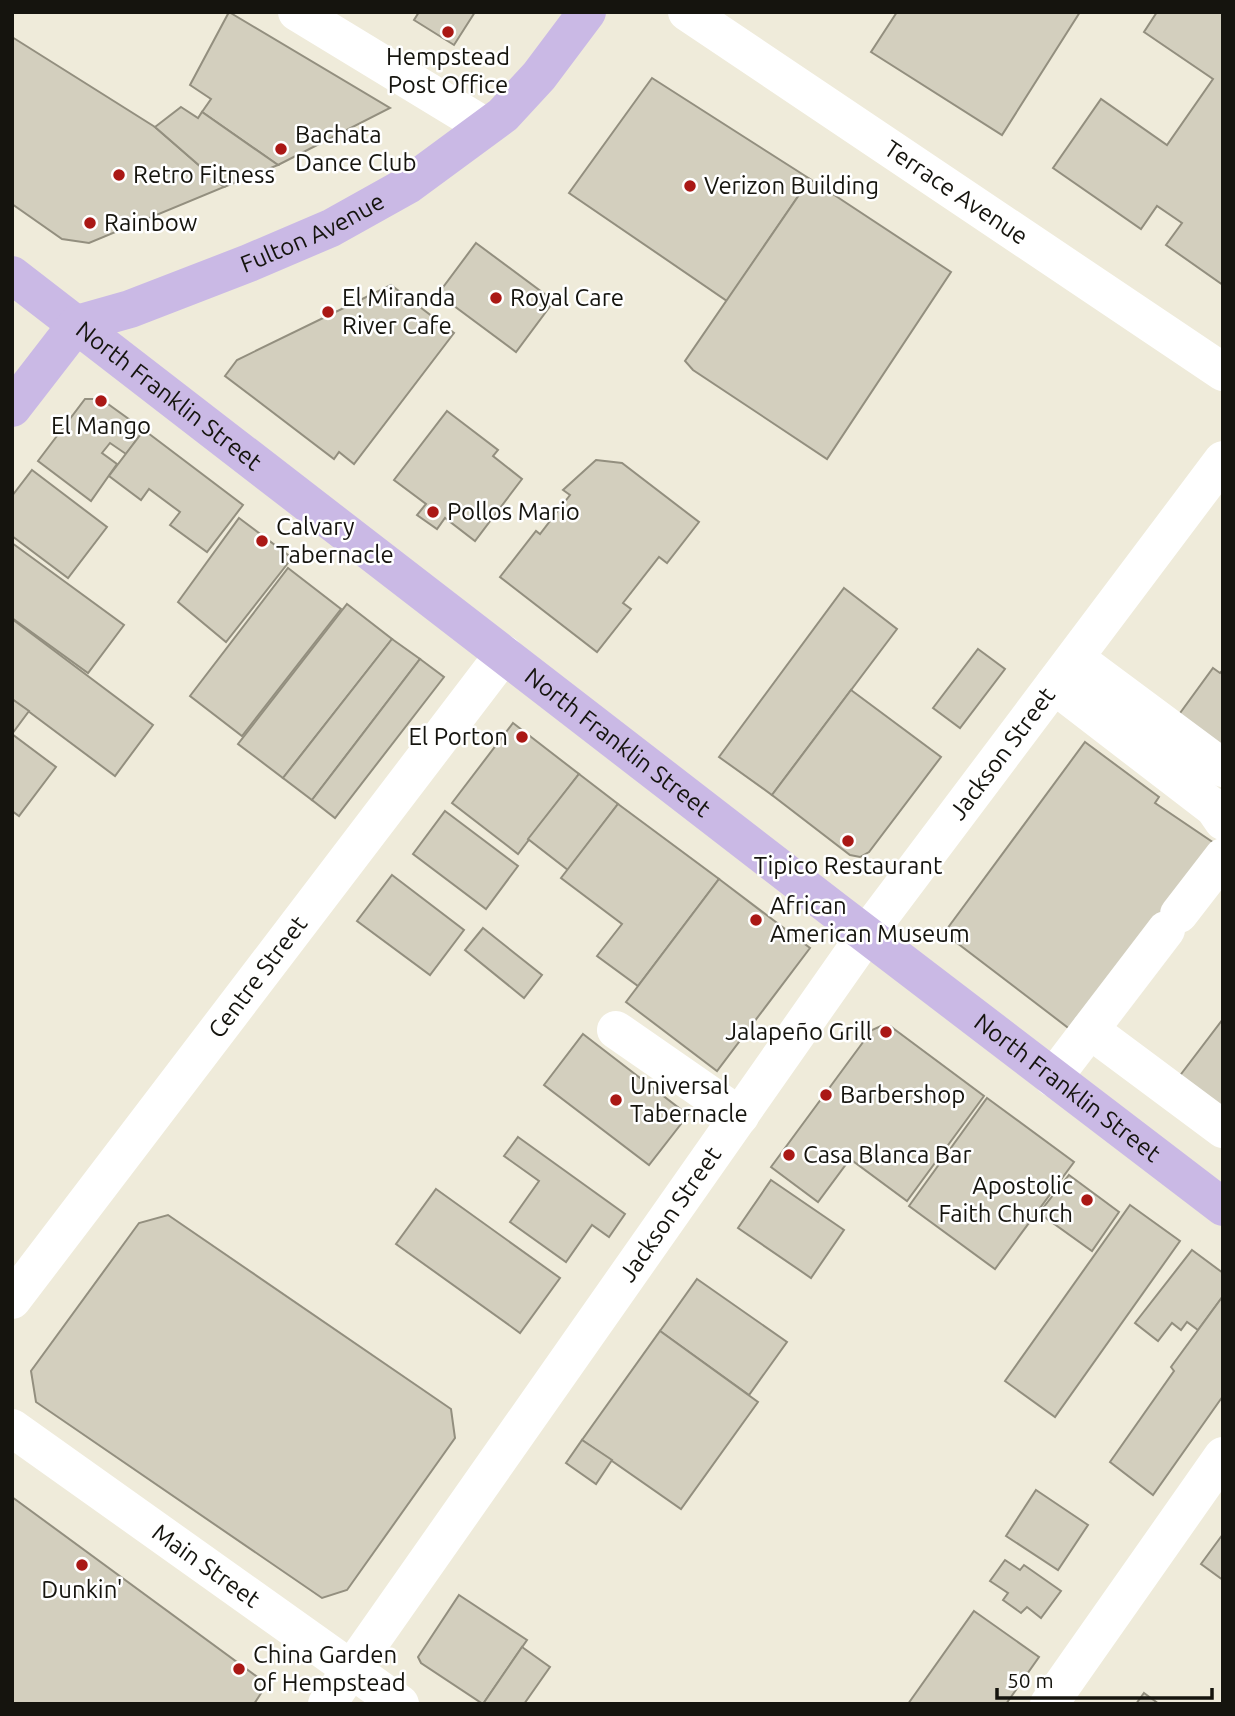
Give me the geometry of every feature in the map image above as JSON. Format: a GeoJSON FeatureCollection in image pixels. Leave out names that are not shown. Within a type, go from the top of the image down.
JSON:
{"type":"FeatureCollection","features":[{"type":"Feature","properties":{"kind":"main road","name":"Fulton Avenue"},"geometry":{"type":"LineString","coordinates":[[77,324],[130,309],[249,263],[331,228],[408,185],[503,115],[539,76],[587,12]]}},
{"type":"Feature","properties":{"kind":"main road","name":"North Franklin Street"},"geometry":{"type":"LineString","coordinates":[[12,275],[866,935],[1223,1207]]}},
{"type":"Feature","properties":{"kind":"main road"},"geometry":{"type":"LineString","coordinates":[[12,408],[77,324]]}},
{"type":"Feature","properties":{"kind":"street"},"geometry":{"type":"LineString","coordinates":[[297,12],[486,127]]}},
{"type":"Feature","properties":{"kind":"street","name":"Terrace Avenue"},"geometry":{"type":"LineString","coordinates":[[687,12],[1223,372]]}},
{"type":"Feature","properties":{"kind":"street","name":"Jackson Street"},"geometry":{"type":"LineString","coordinates":[[327,1704],[866,935],[1223,460]]}},
{"type":"Feature","properties":{"kind":"street","name":"Centre Street"},"geometry":{"type":"LineString","coordinates":[[12,1300],[504,654]]}},
{"type":"Feature","properties":{"kind":"street"},"geometry":{"type":"LineString","coordinates":[[1064,672],[1223,768]]}},
{"type":"Feature","properties":{"kind":"street"},"geometry":{"type":"LineString","coordinates":[[1064,672],[1214,808],[1223,821]]}},
{"type":"Feature","properties":{"kind":"street"},"geometry":{"type":"LineString","coordinates":[[1053,1077],[1223,857]]}},
{"type":"Feature","properties":{"kind":"street"},"geometry":{"type":"LineString","coordinates":[[616,1030],[740,1116]]}},
{"type":"Feature","properties":{"kind":"street"},"geometry":{"type":"LineString","coordinates":[[1090,1030],[1223,1129]]}},
{"type":"Feature","properties":{"kind":"street","name":"Main Street"},"geometry":{"type":"LineString","coordinates":[[12,1428],[400,1704]]}},
{"type":"Feature","properties":{"kind":"street"},"geometry":{"type":"LineString","coordinates":[[1049,1704],[1223,1456]]}},
{"type":"Feature","properties":{"kind":"building"},"geometry":{"type":"Polygon","coordinates":[[[229,12],[390,108],[278,165],[202,112],[211,99],[190,85],[229,12]]]}},
{"type":"Feature","properties":{"kind":"building","name":"Hempstead Post Office"},"geometry":{"type":"Polygon","coordinates":[[[419,12],[475,12],[454,45],[414,20],[419,12]]]}},
{"type":"Feature","properties":{"kind":"building"},"geometry":{"type":"Polygon","coordinates":[[[897,12],[1080,12],[1002,135],[871,52],[897,12]]]}},
{"type":"Feature","properties":{"kind":"building"},"geometry":{"type":"Polygon","coordinates":[[[1157,12],[1223,12],[1223,285],[1166,245],[1182,223],[1157,206],[1141,229],[1053,168],[1101,99],[1167,145],[1213,79],[1144,32],[1157,12]]]}},
{"type":"Feature","properties":{"kind":"building"},"geometry":{"type":"Polygon","coordinates":[[[12,37],[155,127],[224,187],[89,243],[62,239],[12,204],[12,37]]]}},
{"type":"Feature","properties":{"kind":"building","name":"Verizon Building"},"geometry":{"type":"Polygon","coordinates":[[[652,78],[810,179],[727,301],[569,193],[652,78]]]}},
{"type":"Feature","properties":{"kind":"building"},"geometry":{"type":"Polygon","coordinates":[[[181,107],[198,118],[202,112],[278,165],[224,187],[155,127],[181,107]]]}},
{"type":"Feature","properties":{"kind":"building"},"geometry":{"type":"Polygon","coordinates":[[[810,179],[951,272],[827,459],[693,370],[685,361],[810,179]]]}},
{"type":"Feature","properties":{"kind":"building","name":"Royal Care"},"geometry":{"type":"Polygon","coordinates":[[[476,243],[554,301],[516,352],[438,294],[476,243]]]}},
{"type":"Feature","properties":{"kind":"building"},"geometry":{"type":"Polygon","coordinates":[[[391,285],[454,333],[354,464],[339,452],[334,459],[225,376],[237,360],[391,285]]]}},
{"type":"Feature","properties":{"kind":"building"},"geometry":{"type":"Polygon","coordinates":[[[85,399],[101,399],[144,430],[126,454],[110,443],[102,453],[117,464],[91,501],[38,461],[85,399]]]}},
{"type":"Feature","properties":{"kind":"building"},"geometry":{"type":"Polygon","coordinates":[[[447,411],[498,450],[493,456],[522,479],[475,541],[445,518],[437,529],[417,515],[426,504],[394,480],[447,411]]]}},
{"type":"Feature","properties":{"kind":"building"},"geometry":{"type":"Polygon","coordinates":[[[144,430],[243,505],[207,552],[170,525],[180,512],[149,489],[141,500],[109,476],[144,430]]]}},
{"type":"Feature","properties":{"kind":"building"},"geometry":{"type":"Polygon","coordinates":[[[596,460],[622,463],[699,522],[667,563],[659,557],[623,603],[631,609],[597,652],[500,577],[536,531],[540,534],[570,495],[563,490],[596,460]]]}},
{"type":"Feature","properties":{"kind":"building"},"geometry":{"type":"Polygon","coordinates":[[[32,470],[107,527],[68,578],[12,536],[12,496],[32,470]]]}},
{"type":"Feature","properties":{"kind":"building"},"geometry":{"type":"Polygon","coordinates":[[[239,518],[292,558],[226,642],[178,602],[239,518]]]}},
{"type":"Feature","properties":{"kind":"building"},"geometry":{"type":"Polygon","coordinates":[[[12,543],[124,625],[88,673],[12,618],[12,543]]]}},
{"type":"Feature","properties":{"kind":"building"},"geometry":{"type":"Polygon","coordinates":[[[288,568],[341,609],[242,736],[190,696],[288,568]]]}},
{"type":"Feature","properties":{"kind":"building"},"geometry":{"type":"Polygon","coordinates":[[[844,588],[897,629],[772,795],[719,757],[844,588]]]}},
{"type":"Feature","properties":{"kind":"building"},"geometry":{"type":"Polygon","coordinates":[[[347,604],[392,639],[283,778],[238,744],[347,604]]]}},
{"type":"Feature","properties":{"kind":"building"},"geometry":{"type":"Polygon","coordinates":[[[12,619],[153,725],[115,776],[12,699],[12,619]]]}},
{"type":"Feature","properties":{"kind":"building"},"geometry":{"type":"Polygon","coordinates":[[[392,639],[420,659],[312,800],[283,778],[392,639]]]}},
{"type":"Feature","properties":{"kind":"building"},"geometry":{"type":"Polygon","coordinates":[[[978,649],[1005,669],[960,728],[933,708],[978,649]]]}},
{"type":"Feature","properties":{"kind":"building"},"geometry":{"type":"Polygon","coordinates":[[[420,659],[444,677],[335,818],[312,800],[420,659]]]}},
{"type":"Feature","properties":{"kind":"building"},"geometry":{"type":"Polygon","coordinates":[[[1213,668],[1220,673],[1223,670],[1223,755],[1175,720],[1213,668]]]}},
{"type":"Feature","properties":{"kind":"building"},"geometry":{"type":"Polygon","coordinates":[[[851,690],[941,757],[869,852],[860,857],[850,855],[772,795],[851,690]]]}},
{"type":"Feature","properties":{"kind":"building"},"geometry":{"type":"Polygon","coordinates":[[[12,699],[29,711],[12,734],[12,699]]]}},
{"type":"Feature","properties":{"kind":"building"},"geometry":{"type":"Polygon","coordinates":[[[513,723],[579,774],[518,854],[452,803],[513,723]]]}},
{"type":"Feature","properties":{"kind":"building"},"geometry":{"type":"Polygon","coordinates":[[[12,734],[56,767],[19,816],[12,811],[12,734]]]}},
{"type":"Feature","properties":{"kind":"building"},"geometry":{"type":"Polygon","coordinates":[[[1085,742],[1159,797],[1155,803],[1214,843],[1071,1030],[944,933],[1085,742]]]}},
{"type":"Feature","properties":{"kind":"building"},"geometry":{"type":"Polygon","coordinates":[[[579,774],[618,804],[568,870],[528,839],[579,774]]]}},
{"type":"Feature","properties":{"kind":"building"},"geometry":{"type":"Polygon","coordinates":[[[618,804],[719,879],[638,986],[597,956],[622,924],[561,878],[618,804]]]}},
{"type":"Feature","properties":{"kind":"building"},"geometry":{"type":"Polygon","coordinates":[[[445,811],[518,866],[486,909],[413,854],[445,811]]]}},
{"type":"Feature","properties":{"kind":"building"},"geometry":{"type":"Polygon","coordinates":[[[392,875],[464,930],[430,975],[357,921],[392,875]]]}},
{"type":"Feature","properties":{"kind":"building"},"geometry":{"type":"Polygon","coordinates":[[[719,879],[810,948],[717,1071],[626,1002],[719,879]]]}},
{"type":"Feature","properties":{"kind":"building"},"geometry":{"type":"Polygon","coordinates":[[[483,928],[542,975],[524,998],[465,950],[483,928]]]}},
{"type":"Feature","properties":{"kind":"building"},"geometry":{"type":"Polygon","coordinates":[[[1223,1019],[1223,1124],[1172,1086],[1223,1019]]]}},
{"type":"Feature","properties":{"kind":"building"},"geometry":{"type":"Polygon","coordinates":[[[890,1026],[984,1096],[907,1201],[850,1159],[818,1202],[771,1167],[872,1030],[890,1026]]]}},
{"type":"Feature","properties":{"kind":"building","name":"Universal Tabernacle"},"geometry":{"type":"Polygon","coordinates":[[[583,1034],[688,1115],[649,1165],[544,1085],[583,1034]]]}},
{"type":"Feature","properties":{"kind":"building"},"geometry":{"type":"Polygon","coordinates":[[[987,1098],[1074,1162],[995,1269],[909,1206],[987,1098]]]}},
{"type":"Feature","properties":{"kind":"building"},"geometry":{"type":"Polygon","coordinates":[[[518,1137],[625,1214],[609,1237],[592,1225],[566,1262],[510,1222],[539,1181],[504,1156],[518,1137]]]}},
{"type":"Feature","properties":{"kind":"building"},"geometry":{"type":"Polygon","coordinates":[[[1069,1175],[1119,1212],[1092,1251],[1039,1213],[1069,1175]]]}},
{"type":"Feature","properties":{"kind":"building"},"geometry":{"type":"Polygon","coordinates":[[[771,1180],[844,1230],[811,1278],[738,1228],[771,1180]]]}},
{"type":"Feature","properties":{"kind":"building"},"geometry":{"type":"Polygon","coordinates":[[[436,1189],[560,1278],[520,1333],[396,1244],[436,1189]]]}},
{"type":"Feature","properties":{"kind":"building"},"geometry":{"type":"Polygon","coordinates":[[[1130,1205],[1180,1241],[1055,1417],[1005,1381],[1130,1205]]]}},
{"type":"Feature","properties":{"kind":"building"},"geometry":{"type":"Polygon","coordinates":[[[168,1215],[451,1409],[455,1438],[347,1590],[322,1598],[36,1402],[31,1371],[139,1223],[168,1215]]]}},
{"type":"Feature","properties":{"kind":"building"},"geometry":{"type":"Polygon","coordinates":[[[1192,1250],[1223,1273],[1223,1296],[1198,1330],[1187,1322],[1181,1330],[1172,1323],[1158,1341],[1135,1323],[1192,1250]]]}},
{"type":"Feature","properties":{"kind":"building"},"geometry":{"type":"Polygon","coordinates":[[[697,1279],[787,1342],[749,1395],[660,1331],[697,1279]]]}},
{"type":"Feature","properties":{"kind":"building"},"geometry":{"type":"Polygon","coordinates":[[[1223,1296],[1223,1396],[1153,1495],[1110,1462],[1174,1371],[1171,1367],[1223,1296]]]}},
{"type":"Feature","properties":{"kind":"building"},"geometry":{"type":"Polygon","coordinates":[[[660,1331],[758,1402],[681,1509],[582,1440],[660,1331]]]}},
{"type":"Feature","properties":{"kind":"building"},"geometry":{"type":"Polygon","coordinates":[[[582,1440],[612,1460],[596,1484],[566,1463],[582,1440]]]}},
{"type":"Feature","properties":{"kind":"building"},"geometry":{"type":"Polygon","coordinates":[[[1036,1490],[1088,1525],[1058,1570],[1006,1536],[1036,1490]]]}},
{"type":"Feature","properties":{"kind":"building"},"geometry":{"type":"Polygon","coordinates":[[[12,1497],[267,1684],[254,1704],[12,1704],[12,1497]]]}},
{"type":"Feature","properties":{"kind":"building"},"geometry":{"type":"Polygon","coordinates":[[[1223,1534],[1223,1580],[1201,1564],[1223,1534]]]}},
{"type":"Feature","properties":{"kind":"building"},"geometry":{"type":"Polygon","coordinates":[[[1005,1560],[1020,1570],[1024,1565],[1061,1591],[1041,1618],[1027,1607],[1021,1613],[1003,1600],[1008,1593],[990,1581],[1005,1560]]]}},
{"type":"Feature","properties":{"kind":"building"},"geometry":{"type":"Polygon","coordinates":[[[459,1595],[527,1640],[483,1704],[421,1663],[418,1657],[459,1595]]]}},
{"type":"Feature","properties":{"kind":"building"},"geometry":{"type":"Polygon","coordinates":[[[974,1611],[1039,1657],[1006,1704],[908,1704],[974,1611]]]}},
{"type":"Feature","properties":{"kind":"building"},"geometry":{"type":"Polygon","coordinates":[[[522,1647],[550,1667],[524,1704],[483,1704],[522,1647]]]}},
{"type":"Feature","properties":{"kind":"building"},"geometry":{"type":"Polygon","coordinates":[[[1144,1693],[1159,1704],[1136,1704],[1144,1693]]]}},
{"type":"Feature","properties":{"kind":"place","name":"Hempstead Post Office"},"geometry":{"type":"Point","coordinates":[448,32]}},
{"type":"Feature","properties":{"kind":"place","name":"Bachata Dance Club"},"geometry":{"type":"Point","coordinates":[281,149]}},
{"type":"Feature","properties":{"kind":"place","name":"Retro Fitness"},"geometry":{"type":"Point","coordinates":[119,175]}},
{"type":"Feature","properties":{"kind":"place","name":"Verizon Building"},"geometry":{"type":"Point","coordinates":[690,186]}},
{"type":"Feature","properties":{"kind":"place","name":"Rainbow"},"geometry":{"type":"Point","coordinates":[90,223]}},
{"type":"Feature","properties":{"kind":"place","name":"Royal Care"},"geometry":{"type":"Point","coordinates":[496,298]}},
{"type":"Feature","properties":{"kind":"place","name":"El Miranda River Cafe"},"geometry":{"type":"Point","coordinates":[328,312]}},
{"type":"Feature","properties":{"kind":"place","name":"El Mango"},"geometry":{"type":"Point","coordinates":[101,401]}},
{"type":"Feature","properties":{"kind":"place","name":"Pollos Mario"},"geometry":{"type":"Point","coordinates":[433,512]}},
{"type":"Feature","properties":{"kind":"place","name":"Calvary Tabernacle"},"geometry":{"type":"Point","coordinates":[262,541]}},
{"type":"Feature","properties":{"kind":"place","name":"El Porton"},"geometry":{"type":"Point","coordinates":[522,737]}},
{"type":"Feature","properties":{"kind":"place","name":"Tipico Restaurant"},"geometry":{"type":"Point","coordinates":[848,841]}},
{"type":"Feature","properties":{"kind":"place","name":"African American Museum"},"geometry":{"type":"Point","coordinates":[756,920]}},
{"type":"Feature","properties":{"kind":"place","name":"Jalapeño Grill"},"geometry":{"type":"Point","coordinates":[886,1032]}},
{"type":"Feature","properties":{"kind":"place","name":"Barbershop"},"geometry":{"type":"Point","coordinates":[826,1095]}},
{"type":"Feature","properties":{"kind":"place","name":"Universal Tabernacle"},"geometry":{"type":"Point","coordinates":[616,1100]}},
{"type":"Feature","properties":{"kind":"place","name":"Casa Blanca Bar"},"geometry":{"type":"Point","coordinates":[789,1155]}},
{"type":"Feature","properties":{"kind":"place","name":"Apostolic Faith Church"},"geometry":{"type":"Point","coordinates":[1087,1200]}},
{"type":"Feature","properties":{"kind":"place","name":"Dunkin'"},"geometry":{"type":"Point","coordinates":[82,1565]}},
{"type":"Feature","properties":{"kind":"place","name":"China Garden of Hempstead"},"geometry":{"type":"Point","coordinates":[239,1669]}}]}
